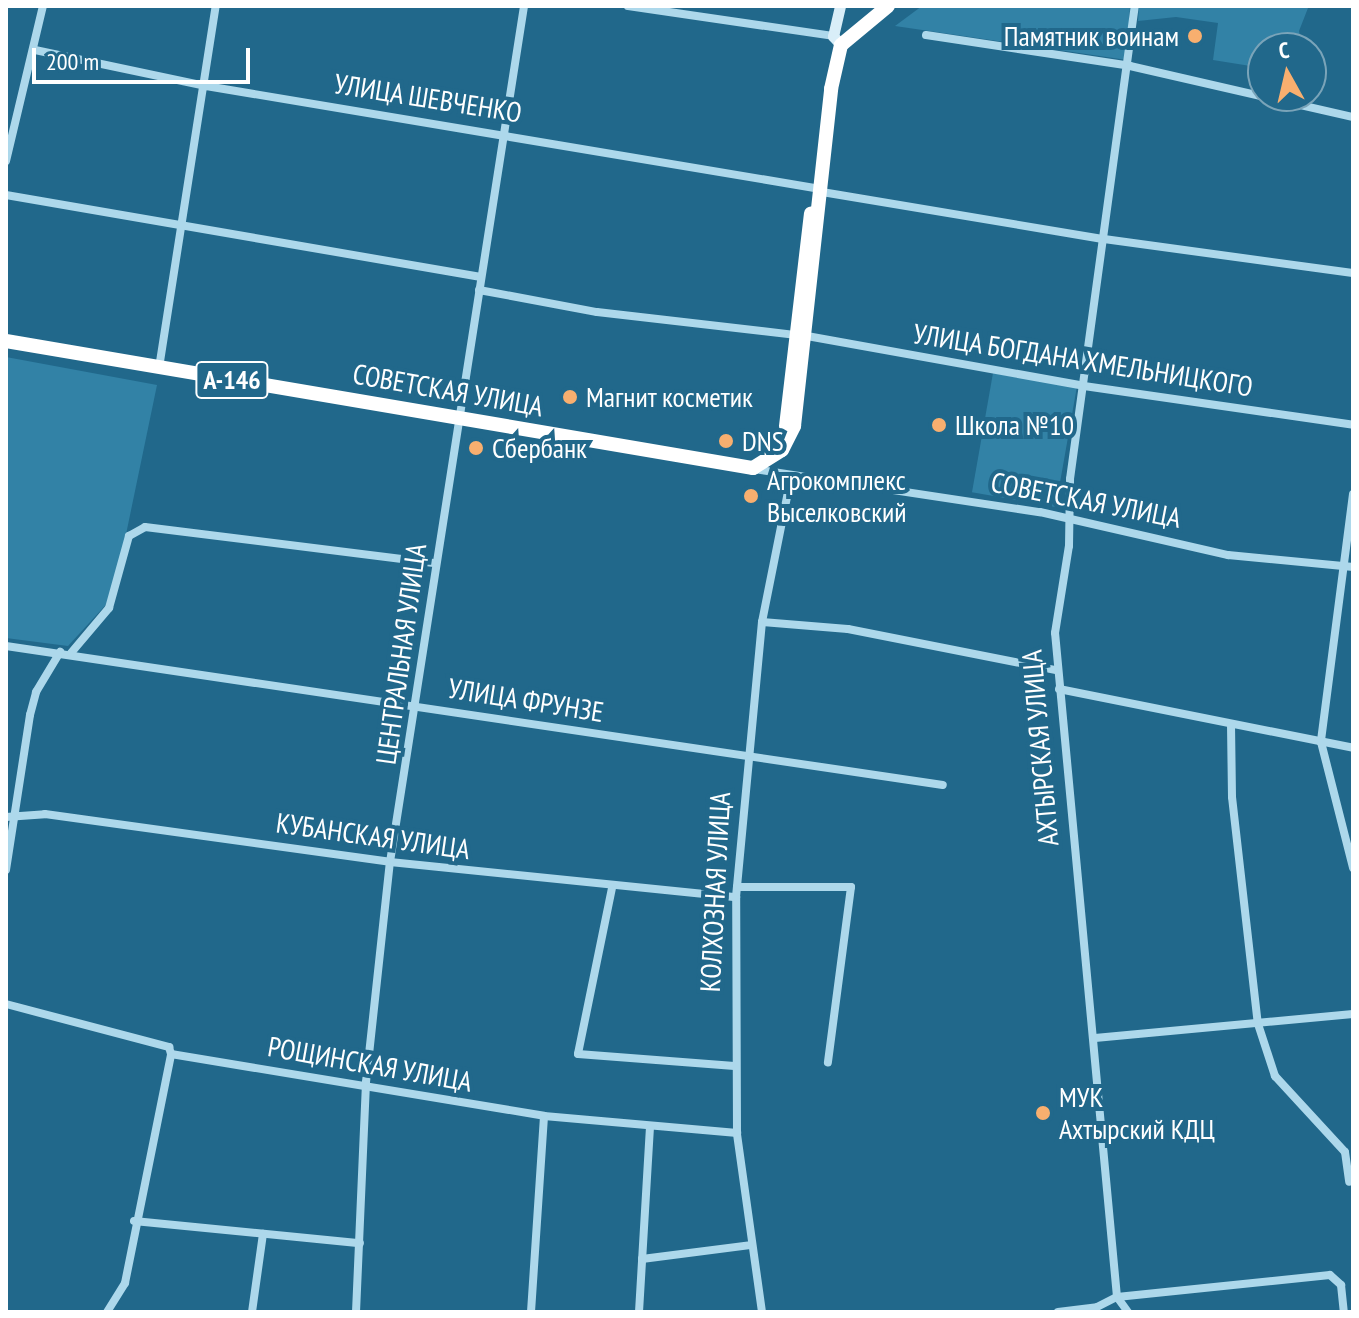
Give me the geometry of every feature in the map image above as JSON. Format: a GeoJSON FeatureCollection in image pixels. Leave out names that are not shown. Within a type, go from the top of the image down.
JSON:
{"type":"FeatureCollection","features":[{"type":"Feature","properties":{"kind":"highway"},"geometry":{"type":"LineString","coordinates":[[753,468],[782,450],[794,426],[801,336],[837,40],[888,6]]}},
{"type":"Feature","properties":{"kind":"highway","name":"СОВЕТСКАЯ УЛИЦА"},"geometry":{"type":"LineString","coordinates":[[6,341],[753,468]]}},
{"type":"Feature","properties":{"kind":"street"},"geometry":{"type":"LineString","coordinates":[[6,161],[35,50],[43,6]]}},
{"type":"Feature","properties":{"kind":"street"},"geometry":{"type":"LineString","coordinates":[[159,368],[206,86],[216,6]]}},
{"type":"Feature","properties":{"kind":"street","name":"ЦЕНТРАЛЬНАЯ УЛИЦА"},"geometry":{"type":"LineString","coordinates":[[356,1312],[366,1082],[390,862],[524,6]]}},
{"type":"Feature","properties":{"kind":"street"},"geometry":{"type":"LineString","coordinates":[[628,6],[837,40],[840,6]]}},
{"type":"Feature","properties":{"kind":"street","name":"АХТЫРСКАЯ УЛИЦА"},"geometry":{"type":"LineString","coordinates":[[1117,1297],[1095,1038],[1056,670],[1068,518],[1130,66],[1135,6]]}},
{"type":"Feature","properties":{"kind":"street"},"geometry":{"type":"LineString","coordinates":[[926,35],[1130,66],[1353,117]]}},
{"type":"Feature","properties":{"kind":"street","name":"УЛИЦА ШЕВЧЕНКО"},"geometry":{"type":"LineString","coordinates":[[35,50],[206,86],[504,132],[1104,239],[1353,273]]}},
{"type":"Feature","properties":{"kind":"street"},"geometry":{"type":"LineString","coordinates":[[6,195],[481,277]]}},
{"type":"Feature","properties":{"kind":"street","name":"УЛИЦА БОГДАНА ХМЕЛЬНИЦКОГО"},"geometry":{"type":"LineString","coordinates":[[479,290],[597,312],[801,336],[1084,386],[1353,425]]}},
{"type":"Feature","properties":{"kind":"street","name":"СОВЕТСКАЯ УЛИЦА"},"geometry":{"type":"LineString","coordinates":[[753,468],[791,477],[1068,518],[1228,555],[1353,567]]}},
{"type":"Feature","properties":{"kind":"street","name":"КОЛХОЗНАЯ УЛИЦА"},"geometry":{"type":"LineString","coordinates":[[762,1312],[737,1133],[736,892],[762,622],[791,477]]}},
{"type":"Feature","properties":{"kind":"street"},"geometry":{"type":"LineString","coordinates":[[1353,494],[1340,566],[1321,742],[1353,868]]}},
{"type":"Feature","properties":{"kind":"street"},"geometry":{"type":"LineString","coordinates":[[71,653],[109,608],[129,536],[145,527],[436,563]]}},
{"type":"Feature","properties":{"kind":"street"},"geometry":{"type":"LineString","coordinates":[[762,622],[848,629],[1056,670]]}},
{"type":"Feature","properties":{"kind":"street","name":"УЛИЦА ФРУНЗЕ"},"geometry":{"type":"LineString","coordinates":[[6,646],[417,704],[750,758],[943,785]]}},
{"type":"Feature","properties":{"kind":"street"},"geometry":{"type":"LineString","coordinates":[[6,870],[11,818],[36,692],[60,652]]}},
{"type":"Feature","properties":{"kind":"street"},"geometry":{"type":"LineString","coordinates":[[1059,689],[1353,748]]}},
{"type":"Feature","properties":{"kind":"street"},"geometry":{"type":"LineString","coordinates":[[1231,725],[1232,797],[1258,1024],[1275,1076],[1345,1152],[1349,1182]]}},
{"type":"Feature","properties":{"kind":"street","name":"КУБАНСКАЯ УЛИЦА"},"geometry":{"type":"LineString","coordinates":[[11,818],[45,814],[390,862],[612,888],[736,892],[851,887],[828,1062]]}},
{"type":"Feature","properties":{"kind":"street"},"geometry":{"type":"LineString","coordinates":[[612,888],[578,1054],[735,1066]]}},
{"type":"Feature","properties":{"kind":"street","name":"РОЩИНСКАЯ УЛИЦА"},"geometry":{"type":"LineString","coordinates":[[6,1004],[169,1047],[171,1054],[366,1082],[544,1116],[650,1128],[737,1133]]}},
{"type":"Feature","properties":{"kind":"street"},"geometry":{"type":"LineString","coordinates":[[1095,1038],[1353,1014]]}},
{"type":"Feature","properties":{"kind":"street"},"geometry":{"type":"LineString","coordinates":[[107,1312],[125,1283],[134,1221],[171,1054]]}},
{"type":"Feature","properties":{"kind":"street"},"geometry":{"type":"LineString","coordinates":[[531,1312],[544,1116]]}},
{"type":"Feature","properties":{"kind":"street"},"geometry":{"type":"LineString","coordinates":[[639,1312],[650,1128]]}},
{"type":"Feature","properties":{"kind":"street"},"geometry":{"type":"LineString","coordinates":[[134,1221],[360,1243]]}},
{"type":"Feature","properties":{"kind":"street"},"geometry":{"type":"LineString","coordinates":[[252,1312],[263,1234]]}},
{"type":"Feature","properties":{"kind":"street"},"geometry":{"type":"LineString","coordinates":[[642,1259],[752,1245]]}},
{"type":"Feature","properties":{"kind":"street"},"geometry":{"type":"LineString","coordinates":[[1058,1312],[1097,1310],[1117,1297],[1330,1275],[1341,1285],[1344,1312]]}},
{"type":"Feature","properties":{"kind":"street"},"geometry":{"type":"LineString","coordinates":[[1117,1297],[1128,1312]]}},
{"type":"Feature","properties":{"kind":"shaded area"},"geometry":{"type":"Polygon","coordinates":[[[922,6],[1130,6],[1127,60],[895,26],[922,6]]]}},
{"type":"Feature","properties":{"kind":"shaded area"},"geometry":{"type":"Polygon","coordinates":[[[1139,6],[1308,6],[1299,32],[1247,32],[1247,65],[1213,60],[1218,23],[1176,17],[1138,21],[1139,6]]]}},
{"type":"Feature","properties":{"kind":"shaded area"},"geometry":{"type":"Polygon","coordinates":[[[6,357],[157,385],[113,597],[68,646],[6,638],[6,357]]]}},
{"type":"Feature","properties":{"kind":"shaded area"},"geometry":{"type":"Polygon","coordinates":[[[993,373],[1077,388],[1056,507],[972,492],[993,373]]]}},
{"type":"Feature","properties":{"kind":"place","name":"Памятник воинам"},"geometry":{"type":"Point","coordinates":[1195,36]}},
{"type":"Feature","properties":{"kind":"place","name":"Магнит косметик"},"geometry":{"type":"Point","coordinates":[570,397]}},
{"type":"Feature","properties":{"kind":"place","name":"Школа №10"},"geometry":{"type":"Point","coordinates":[939,425]}},
{"type":"Feature","properties":{"kind":"place","name":"DNS"},"geometry":{"type":"Point","coordinates":[726,441]}},
{"type":"Feature","properties":{"kind":"place","name":"Сбербанк"},"geometry":{"type":"Point","coordinates":[476,448]}},
{"type":"Feature","properties":{"kind":"place","name":"Агрокомплекс Выселковский"},"geometry":{"type":"Point","coordinates":[751,496]}},
{"type":"Feature","properties":{"kind":"place","name":"МУК Ахтырский КДЦ"},"geometry":{"type":"Point","coordinates":[1043,1113]}}]}
